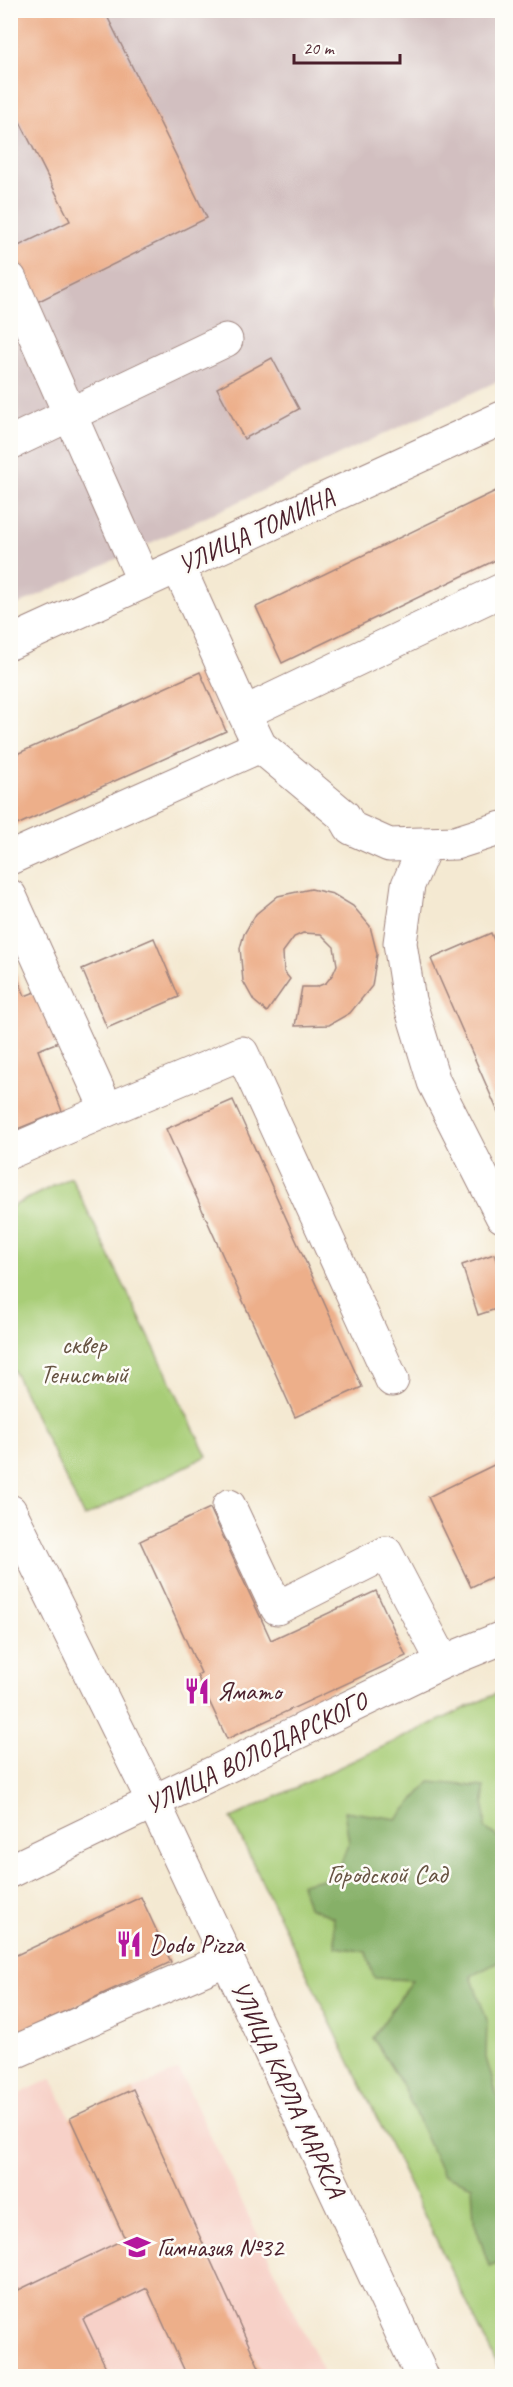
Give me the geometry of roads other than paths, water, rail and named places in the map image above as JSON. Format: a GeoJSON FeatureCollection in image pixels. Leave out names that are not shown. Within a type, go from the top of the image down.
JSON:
{"type":"FeatureCollection","features":[{"type":"Feature","properties":{"kind":"street"},"geometry":{"type":"LineString","coordinates":[[15,299],[71,416],[144,582]]}},
{"type":"Feature","properties":{"kind":"street"},"geometry":{"type":"LineString","coordinates":[[10,443],[71,416],[226,340]]}},
{"type":"Feature","properties":{"kind":"street","name":"УЛИЦА ТОМИНА"},"geometry":{"type":"LineString","coordinates":[[10,643],[502,418]]}},
{"type":"Feature","properties":{"kind":"street"},"geometry":{"type":"LineString","coordinates":[[178,566],[260,746],[344,816],[351,828],[389,845],[455,843],[502,828]]}},
{"type":"Feature","properties":{"kind":"street"},"geometry":{"type":"LineString","coordinates":[[244,713],[502,590]]}},
{"type":"Feature","properties":{"kind":"street"},"geometry":{"type":"LineString","coordinates":[[10,858],[260,746]]}},
{"type":"Feature","properties":{"kind":"street"},"geometry":{"type":"LineString","coordinates":[[426,844],[408,885],[400,943],[409,1000],[434,1082],[502,1216]]}},
{"type":"Feature","properties":{"kind":"street"},"geometry":{"type":"LineString","coordinates":[[10,896],[107,1110]]}},
{"type":"Feature","properties":{"kind":"street"},"geometry":{"type":"LineString","coordinates":[[10,1152],[242,1053],[392,1380]]}},
{"type":"Feature","properties":{"kind":"street"},"geometry":{"type":"LineString","coordinates":[[229,1506],[277,1608],[386,1553],[443,1662]]}},
{"type":"Feature","properties":{"kind":"street","name":"УЛИЦА КАРЛА МАРКСА"},"geometry":{"type":"LineString","coordinates":[[10,1511],[154,1803],[422,2376]]}},
{"type":"Feature","properties":{"kind":"street","name":"УЛИЦА ВОЛОДАРСКОГО"},"geometry":{"type":"LineString","coordinates":[[10,1871],[443,1662],[502,1638]]}},
{"type":"Feature","properties":{"kind":"street"},"geometry":{"type":"LineString","coordinates":[[10,2054],[227,1959]]}},
{"type":"Feature","properties":{"kind":"place","name":"Ямато"},"geometry":{"type":"Point","coordinates":[197,1691]}},
{"type":"Feature","properties":{"kind":"place","name":"Dodo Pizza"},"geometry":{"type":"Point","coordinates":[129,1944]}},
{"type":"Feature","properties":{"kind":"place","name":"Гимназия №32"},"geometry":{"type":"Point","coordinates":[137,2247]}},
{"type":"Feature","properties":{"kind":"park label","name":"сквер Тенистый"},"geometry":{"type":"Point","coordinates":[84,1359]}},
{"type":"Feature","properties":{"kind":"park label","name":"Городской Сад"},"geometry":{"type":"Point","coordinates":[387,1874]}}]}
